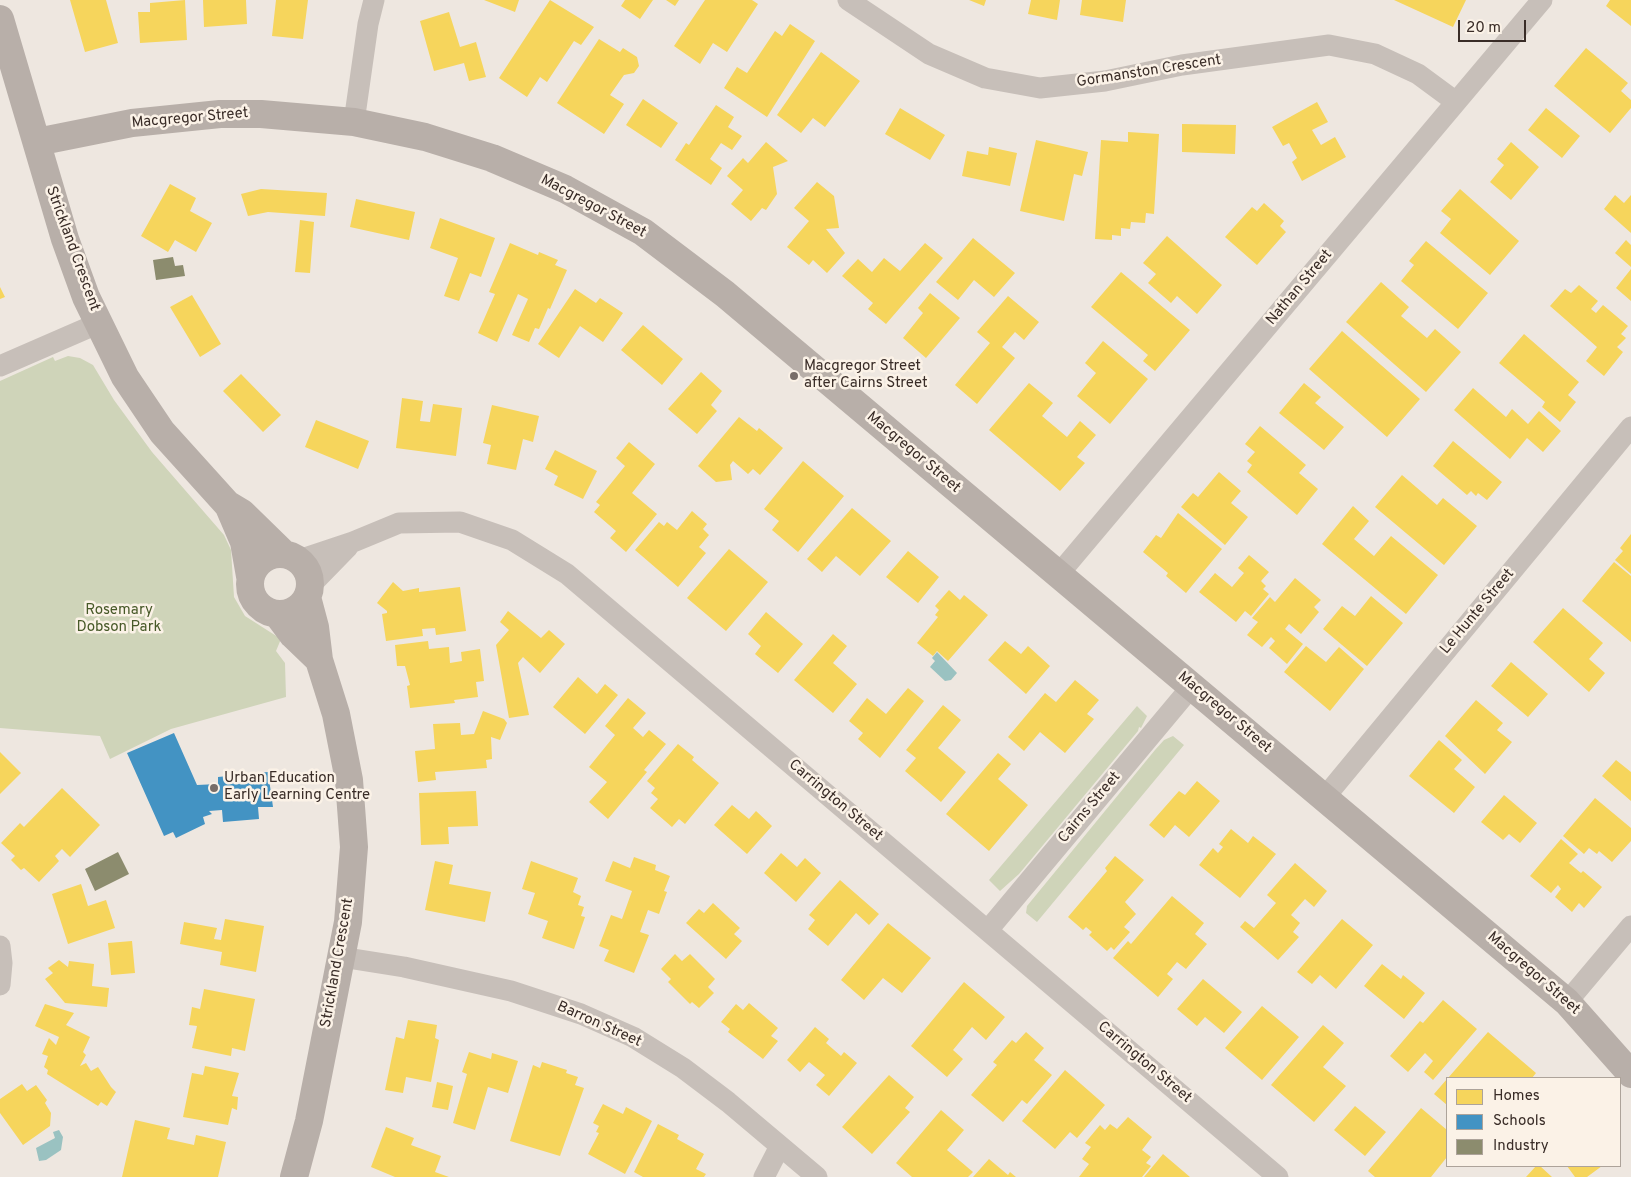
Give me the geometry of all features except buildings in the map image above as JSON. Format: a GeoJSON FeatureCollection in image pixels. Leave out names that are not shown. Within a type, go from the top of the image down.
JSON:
{"type":"FeatureCollection","features":[{"type":"Feature","properties":{"kind":"street"},"geometry":{"type":"LineString","coordinates":[[354,122],[366,33],[374,0]]}},
{"type":"Feature","properties":{"kind":"street","name":"Gormanston Crescent"},"geometry":{"type":"LineString","coordinates":[[848,0],[928,54],[985,78],[1040,88],[1096,82],[1182,65],[1329,45],[1375,54],[1418,74],[1456,102]]}},
{"type":"Feature","properties":{"kind":"street","name":"Nathan Street"},"geometry":{"type":"LineString","coordinates":[[1058,575],[1542,0]]}},
{"type":"Feature","properties":{"kind":"street","name":"Strickland Crescent"},"geometry":{"type":"LineString","coordinates":[[0,19],[65,239],[86,297],[125,377],[162,432],[227,504],[242,513],[291,557]]}},
{"type":"Feature","properties":{"kind":"street","name":"Macgregor Street"},"geometry":{"type":"LineString","coordinates":[[37,142],[132,123],[220,114],[261,114],[354,122],[426,137],[492,158],[566,189],[643,232],[725,294],[1567,1002],[1631,1074]]}},
{"type":"Feature","properties":{"kind":"street"},"geometry":{"type":"LineString","coordinates":[[0,366],[99,323]]}},
{"type":"Feature","properties":{"kind":"street","name":"Le Hunte Street"},"geometry":{"type":"LineString","coordinates":[[1325,797],[1631,427]]}},
{"type":"Feature","properties":{"kind":"street","name":"Strickland Crescent"},"geometry":{"type":"LineString","coordinates":[[227,504],[244,542],[250,576]]}},
{"type":"Feature","properties":{"kind":"street","name":"Carrington Street"},"geometry":{"type":"LineString","coordinates":[[291,557],[353,542],[398,523],[460,522],[512,540],[568,574],[1278,1177]]}},
{"type":"Feature","properties":{"kind":"street","name":"Carrington Street"},"geometry":{"type":"LineString","coordinates":[[309,591],[353,542]]}},
{"type":"Feature","properties":{"kind":"street"},"geometry":{"type":"LineString","coordinates":[[271,555],[291,557],[308,571],[309,591],[299,609],[290,614],[278,615],[267,612],[255,603],[251,595],[250,576],[262,560],[271,555]]}},
{"type":"Feature","properties":{"kind":"street","name":"Strickland Crescent"},"geometry":{"type":"LineString","coordinates":[[294,1177],[309,1121],[348,922],[354,847],[349,780],[336,714],[319,660],[309,591]]}},
{"type":"Feature","properties":{"kind":"street","name":"Strickland Crescent"},"geometry":{"type":"LineString","coordinates":[[278,615],[293,635],[319,660]]}},
{"type":"Feature","properties":{"kind":"street","name":"Cairns Street"},"geometry":{"type":"LineString","coordinates":[[988,930],[1192,686]]}},
{"type":"Feature","properties":{"kind":"street"},"geometry":{"type":"LineString","coordinates":[[1567,1002],[1631,926]]}},
{"type":"Feature","properties":{"kind":"street"},"geometry":{"type":"LineString","coordinates":[[0,946],[2,963],[0,985]]}},
{"type":"Feature","properties":{"kind":"street","name":"Barron Street"},"geometry":{"type":"LineString","coordinates":[[341,957],[404,967],[511,991],[581,1014],[633,1037],[683,1068],[817,1177]]}},
{"type":"Feature","properties":{"kind":"street"},"geometry":{"type":"LineString","coordinates":[[764,1177],[780,1146]]}},
{"type":"Feature","properties":{"kind":"green space","name":"Rosemary Dobson Park"},"geometry":{"type":"Polygon","coordinates":[[[68,356],[80,358],[93,365],[114,400],[152,452],[224,535],[231,550],[234,597],[245,616],[281,639],[276,651],[285,663],[286,697],[171,729],[110,759],[100,736],[0,728],[0,381],[53,357],[55,361],[68,356]]]}},
{"type":"Feature","properties":{"kind":"green space"},"geometry":{"type":"Polygon","coordinates":[[[1137,706],[1147,716],[1141,728],[1139,727],[1138,731],[1019,874],[1000,891],[989,880],[1137,706]]]}},
{"type":"Feature","properties":{"kind":"green space"},"geometry":{"type":"Polygon","coordinates":[[[1173,736],[1184,745],[1037,922],[1026,913],[1027,906],[1155,750],[1164,740],[1173,736]]]}},
{"type":"Feature","properties":{"kind":"water"},"geometry":{"type":"Polygon","coordinates":[[[937,652],[957,673],[951,680],[945,681],[930,667],[935,661],[932,658],[937,652]]]}},
{"type":"Feature","properties":{"kind":"water"},"geometry":{"type":"Polygon","coordinates":[[[59,1130],[63,1137],[61,1150],[46,1160],[39,1161],[36,1148],[55,1138],[53,1132],[59,1130]]]}},
{"type":"Feature","properties":{"kind":"place","name":"Macgregor Street after Cairns Street"},"geometry":{"type":"Point","coordinates":[794,376]}},
{"type":"Feature","properties":{"kind":"place","name":"Urban Education Early Learning Centre"},"geometry":{"type":"Point","coordinates":[214,788]}}]}
